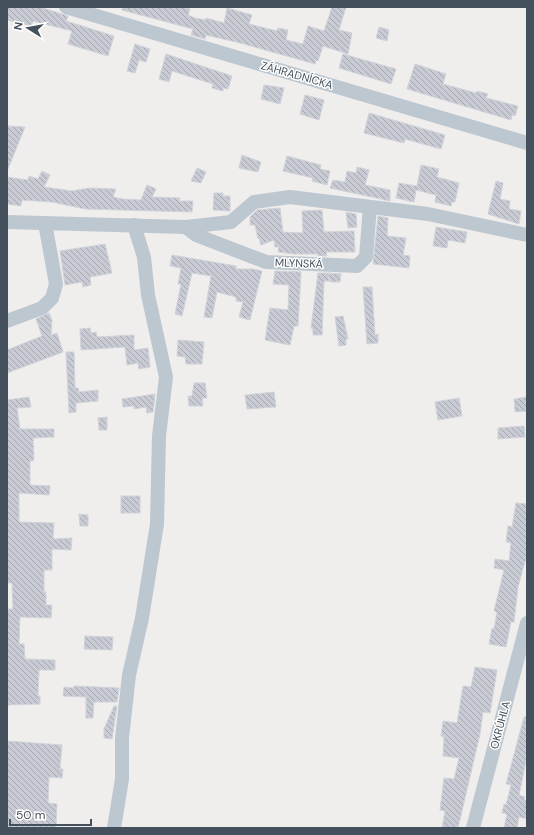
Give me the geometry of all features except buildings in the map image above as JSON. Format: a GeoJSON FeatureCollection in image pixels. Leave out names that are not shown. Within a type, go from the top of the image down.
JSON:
{"type":"FeatureCollection","features":[{"type":"Feature","properties":{"kind":"street","name":"ZÁHRADNÍCKA"},"geometry":{"type":"LineString","coordinates":[[66,7],[527,143]]}},
{"type":"Feature","properties":{"kind":"street"},"geometry":{"type":"LineString","coordinates":[[7,222],[186,227],[231,222],[254,202],[290,197],[428,214],[527,235]]}},
{"type":"Feature","properties":{"kind":"street","name":"MLYNSKÁ"},"geometry":{"type":"LineString","coordinates":[[186,227],[196,235],[266,262],[357,266],[366,257],[370,206]]}},
{"type":"Feature","properties":{"kind":"street"},"geometry":{"type":"LineString","coordinates":[[7,320],[42,308],[52,298],[56,284],[44,223]]}},
{"type":"Feature","properties":{"kind":"street"},"geometry":{"type":"LineString","coordinates":[[114,828],[122,779],[122,738],[129,675],[142,618],[157,524],[159,436],[166,376],[148,295],[144,257],[134,225]]}},
{"type":"Feature","properties":{"kind":"street","name":"OKRÚHLA"},"geometry":{"type":"LineString","coordinates":[[474,828],[527,623]]}}]}
